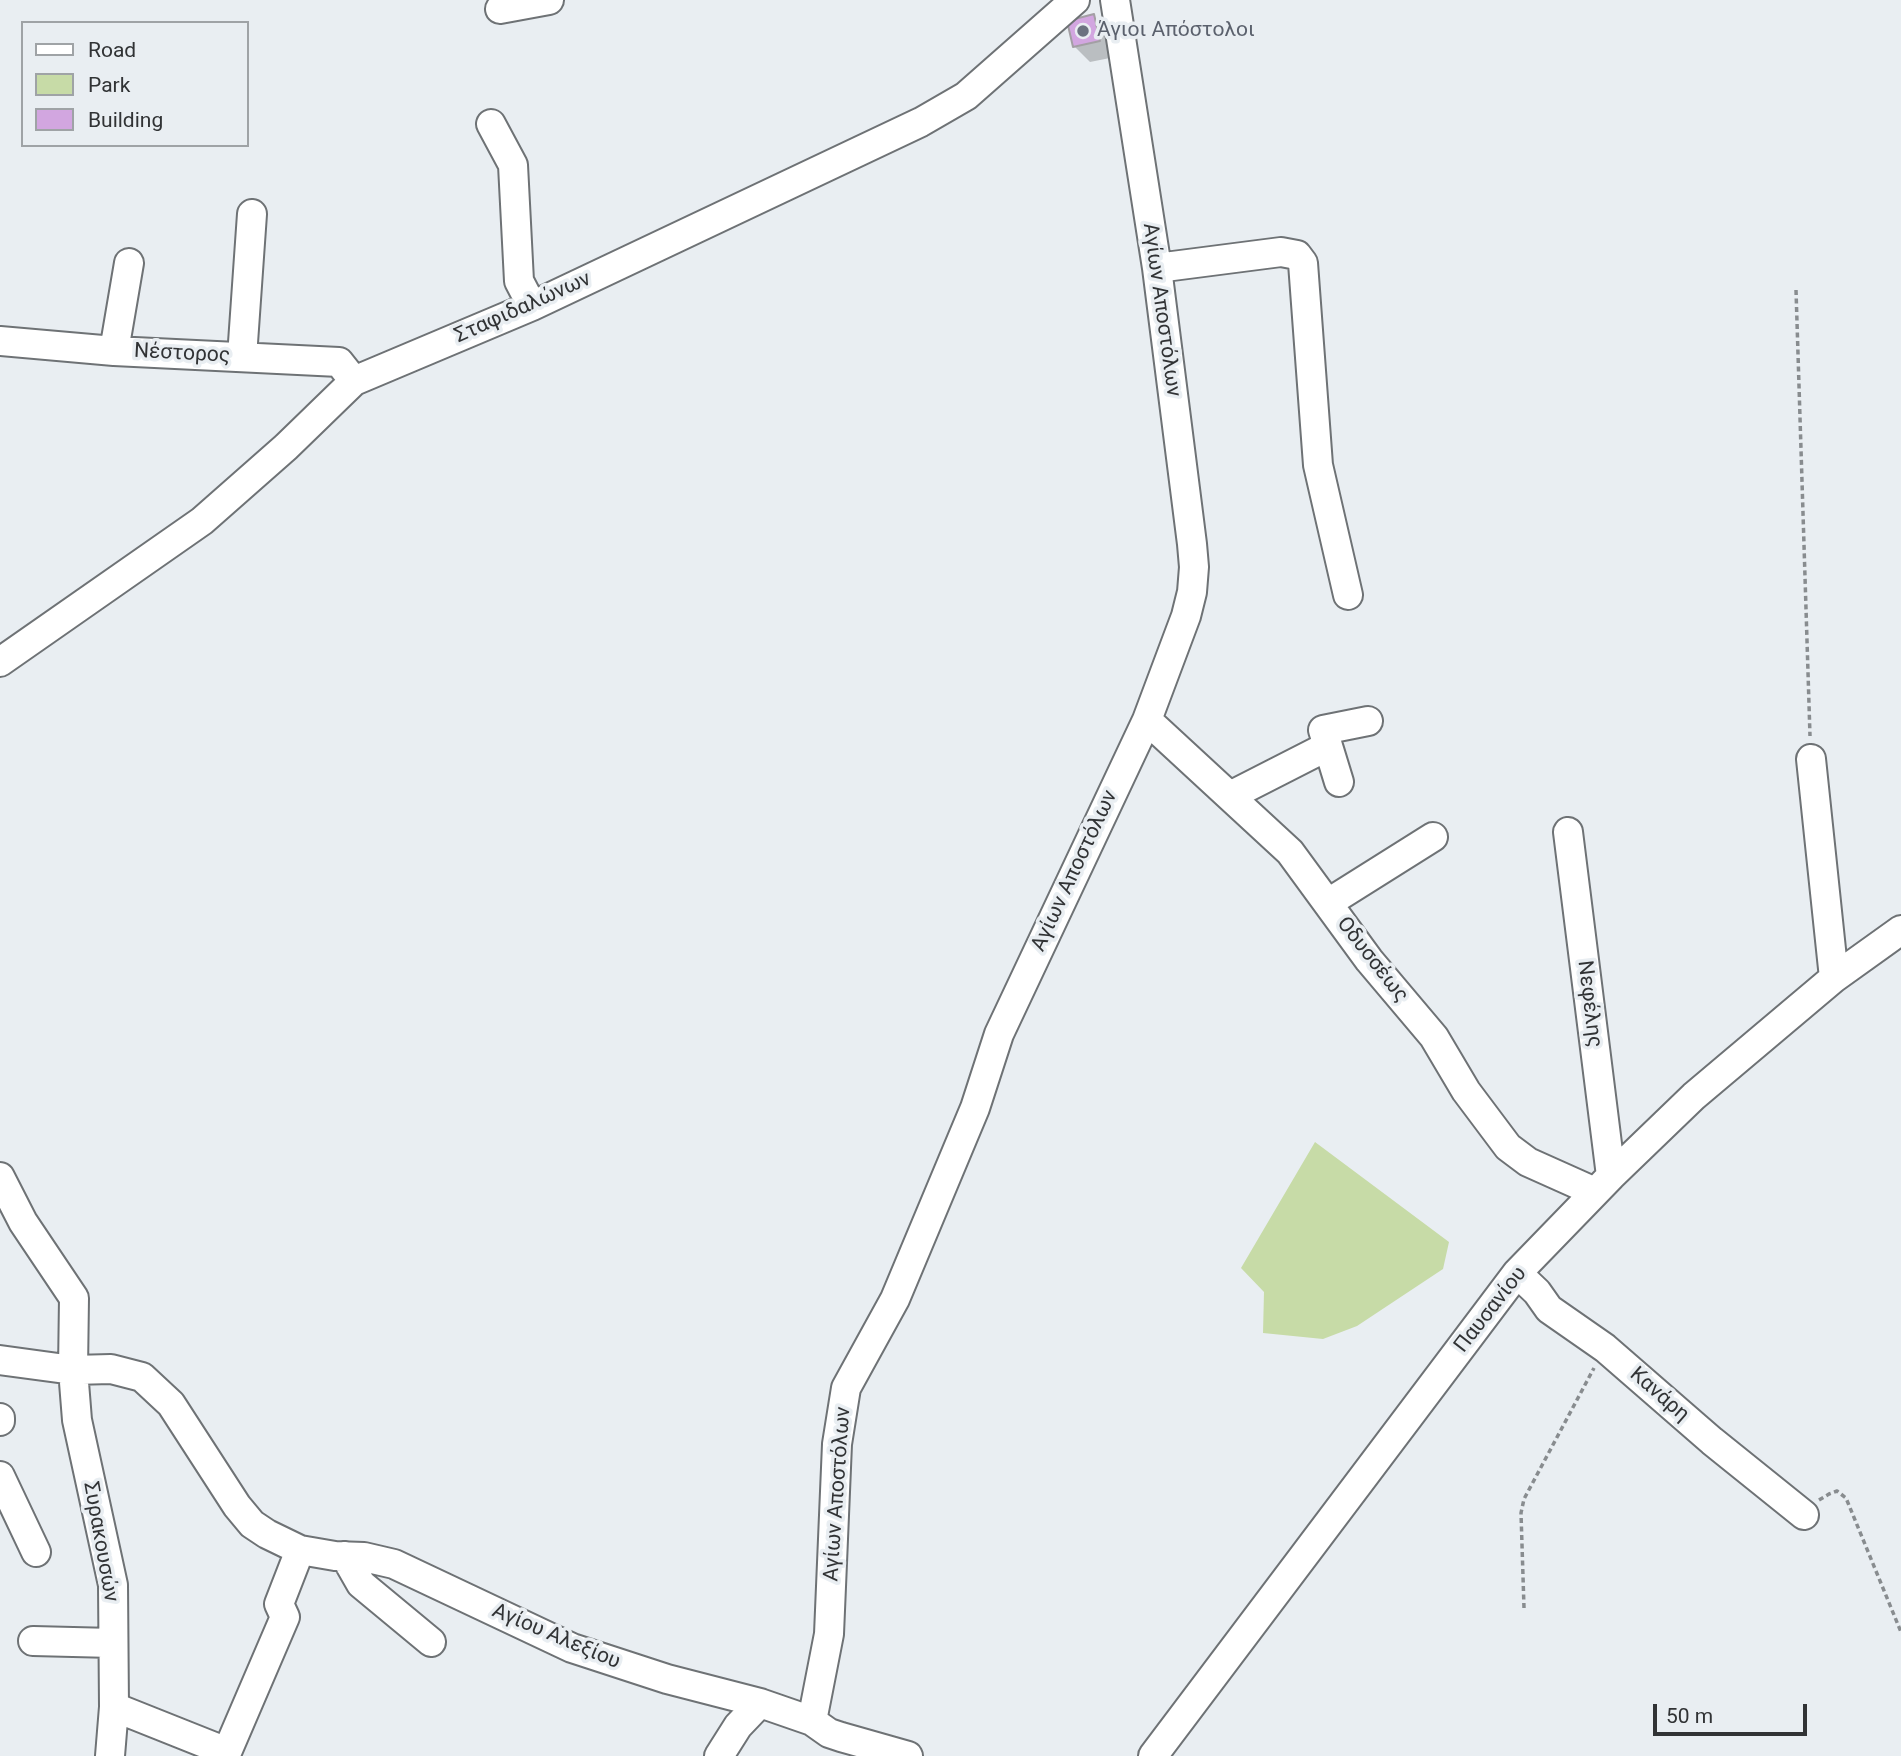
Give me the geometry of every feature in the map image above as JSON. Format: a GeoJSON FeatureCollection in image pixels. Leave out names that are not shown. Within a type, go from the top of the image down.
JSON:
{"type":"FeatureCollection","features":[{"type":"Feature","properties":{"kind":"street"},"geometry":{"type":"LineString","coordinates":[[500,9],[549,0]]}},
{"type":"Feature","properties":{"kind":"street","name":"Σταφιδαλώνων"},"geometry":{"type":"LineString","coordinates":[[0,662],[202,521],[286,447],[354,381],[532,306],[922,122],[966,96],[1075,0]]}},
{"type":"Feature","properties":{"kind":"street","name":"Αγίων Αποστόλων"},"geometry":{"type":"LineString","coordinates":[[812,1721],[829,1634],[837,1444],[846,1388],[895,1299],[975,1108],[999,1034],[1147,720],[1186,617],[1192,592],[1194,567],[1157,268],[1115,0]]}},
{"type":"Feature","properties":{"kind":"street"},"geometry":{"type":"LineString","coordinates":[[491,124],[513,165],[519,281],[532,306]]}},
{"type":"Feature","properties":{"kind":"street"},"geometry":{"type":"LineString","coordinates":[[242,357],[252,214]]}},
{"type":"Feature","properties":{"kind":"street"},"geometry":{"type":"LineString","coordinates":[[1157,268],[1281,252],[1297,255],[1303,263],[1318,465],[1348,595]]}},
{"type":"Feature","properties":{"kind":"street"},"geometry":{"type":"LineString","coordinates":[[114,351],[129,263]]}},
{"type":"Feature","properties":{"kind":"street","name":"Νέστορος"},"geometry":{"type":"LineString","coordinates":[[0,341],[114,351],[339,362],[354,381]]}},
{"type":"Feature","properties":{"kind":"street","name":"Οδυσσέως"},"geometry":{"type":"LineString","coordinates":[[1147,720],[1290,852],[1369,960],[1434,1037],[1466,1091],[1508,1147],[1528,1162],[1603,1184]]}},
{"type":"Feature","properties":{"kind":"street"},"geometry":{"type":"LineString","coordinates":[[1339,782],[1323,730],[1368,720]]}},
{"type":"Feature","properties":{"kind":"street"},"geometry":{"type":"LineString","coordinates":[[1230,796],[1328,746]]}},
{"type":"Feature","properties":{"kind":"street"},"geometry":{"type":"LineString","coordinates":[[1811,759],[1833,978]]}},
{"type":"Feature","properties":{"kind":"street","name":"Νεφέλης"},"geometry":{"type":"LineString","coordinates":[[1568,832],[1603,1184]]}},
{"type":"Feature","properties":{"kind":"street"},"geometry":{"type":"LineString","coordinates":[[1328,903],[1433,837]]}},
{"type":"Feature","properties":{"kind":"street","name":"Παυσανίου"},"geometry":{"type":"LineString","coordinates":[[1153,1756],[1517,1273],[1603,1184],[1694,1096],[1833,978],[1901,930]]}},
{"type":"Feature","properties":{"kind":"street","name":"Συρακουσών"},"geometry":{"type":"LineString","coordinates":[[0,1177],[23,1222],[74,1298],[73,1370],[77,1420],[113,1585],[114,1707],[110,1756]]}},
{"type":"Feature","properties":{"kind":"street","name":"Κανάρη"},"geometry":{"type":"LineString","coordinates":[[1517,1273],[1549,1309],[1605,1348],[1712,1441],[1804,1515]]}},
{"type":"Feature","properties":{"kind":"street","name":"Αγίου Αλεξίου"},"geometry":{"type":"LineString","coordinates":[[0,1360],[73,1370],[111,1369],[142,1377],[171,1404],[236,1506],[252,1524],[300,1550],[364,1557],[394,1564],[572,1648],[618,1665],[760,1703],[812,1721],[829,1733],[908,1756]]}},
{"type":"Feature","properties":{"kind":"street"},"geometry":{"type":"LineString","coordinates":[[0,1476],[36,1552]]}},
{"type":"Feature","properties":{"kind":"street"},"geometry":{"type":"LineString","coordinates":[[114,1707],[227,1752],[285,1617],[279,1604],[300,1550]]}},
{"type":"Feature","properties":{"kind":"street"},"geometry":{"type":"LineString","coordinates":[[345,1556],[360,1584],[431,1642]]}},
{"type":"Feature","properties":{"kind":"street"},"geometry":{"type":"LineString","coordinates":[[33,1641],[113,1643]]}},
{"type":"Feature","properties":{"kind":"street"},"geometry":{"type":"LineString","coordinates":[[719,1756],[738,1726],[760,1703]]}},
{"type":"Feature","properties":{"kind":"path"},"geometry":{"type":"LineString","coordinates":[[1796,290],[1811,759]]}},
{"type":"Feature","properties":{"kind":"path"},"geometry":{"type":"LineString","coordinates":[[1524,1608],[1521,1514],[1524,1499],[1605,1348]]}},
{"type":"Feature","properties":{"kind":"path"},"geometry":{"type":"LineString","coordinates":[[1804,1515],[1829,1494],[1837,1491],[1846,1498],[1901,1632]]}},
{"type":"Feature","properties":{"kind":"green space"},"geometry":{"type":"Polygon","coordinates":[[[1315,1142],[1449,1242],[1443,1269],[1357,1326],[1323,1339],[1263,1333],[1264,1292],[1241,1268],[1315,1142]]]}},
{"type":"Feature","properties":{"kind":"building","name":"Άγιοι Απόστολοι"},"geometry":{"type":"Polygon","coordinates":[[[1094,14],[1100,41],[1073,47],[1067,21],[1094,14]]]}},
{"type":"Feature","properties":{"kind":"place","name":"Άγιοι Απόστολοι"},"geometry":{"type":"Point","coordinates":[1083,31]}}]}
